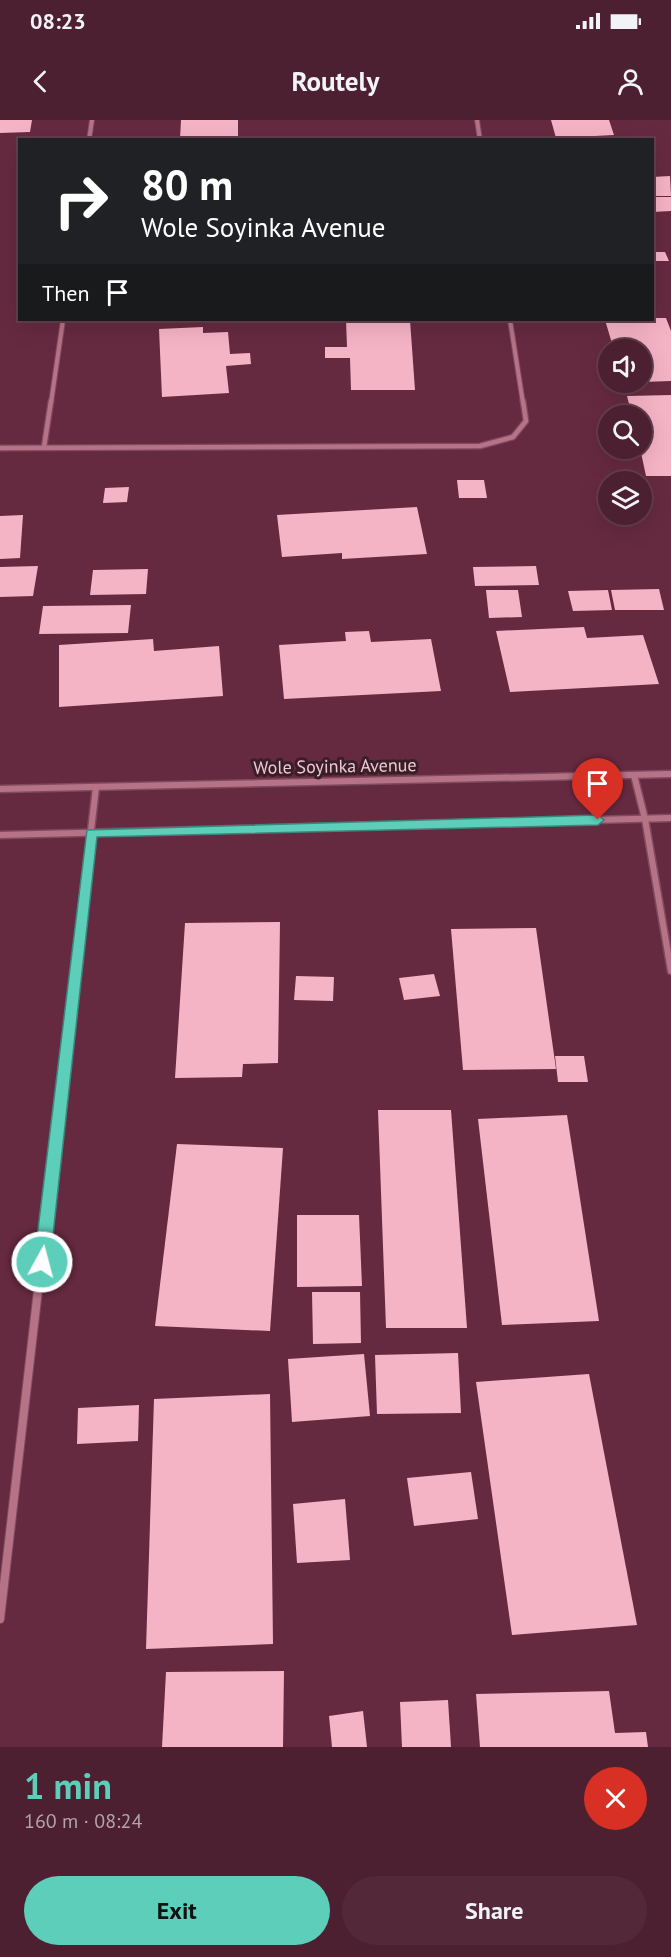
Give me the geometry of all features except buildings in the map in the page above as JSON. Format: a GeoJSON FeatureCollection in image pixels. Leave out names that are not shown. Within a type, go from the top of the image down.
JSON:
{"type":"FeatureCollection","features":[{"type":"Feature","properties":{"kind":"street"},"geometry":{"type":"LineString","coordinates":[[89,138],[92,120]]}},
{"type":"Feature","properties":{"kind":"street"},"geometry":{"type":"LineString","coordinates":[[477,120],[480,138]]}},
{"type":"Feature","properties":{"kind":"street"},"geometry":{"type":"LineString","coordinates":[[44,447],[63,321]]}},
{"type":"Feature","properties":{"kind":"street"},"geometry":{"type":"LineString","coordinates":[[0,448],[480,446],[513,437],[526,421],[510,321]]}},
{"type":"Feature","properties":{"kind":"street","name":"Wole Soyinka Avenue"},"geometry":{"type":"LineString","coordinates":[[0,789],[671,774]]}},
{"type":"Feature","properties":{"kind":"street"},"geometry":{"type":"LineString","coordinates":[[634,775],[645,819],[671,971]]}},
{"type":"Feature","properties":{"kind":"street"},"geometry":{"type":"LineString","coordinates":[[0,1619],[96,787]]}},
{"type":"Feature","properties":{"kind":"street"},"geometry":{"type":"LineString","coordinates":[[0,835],[671,818]]}},
{"type":"Feature","properties":{"kind":"route"},"geometry":{"type":"LineString","coordinates":[[42,1262],[92,833],[598,820]]}}]}
